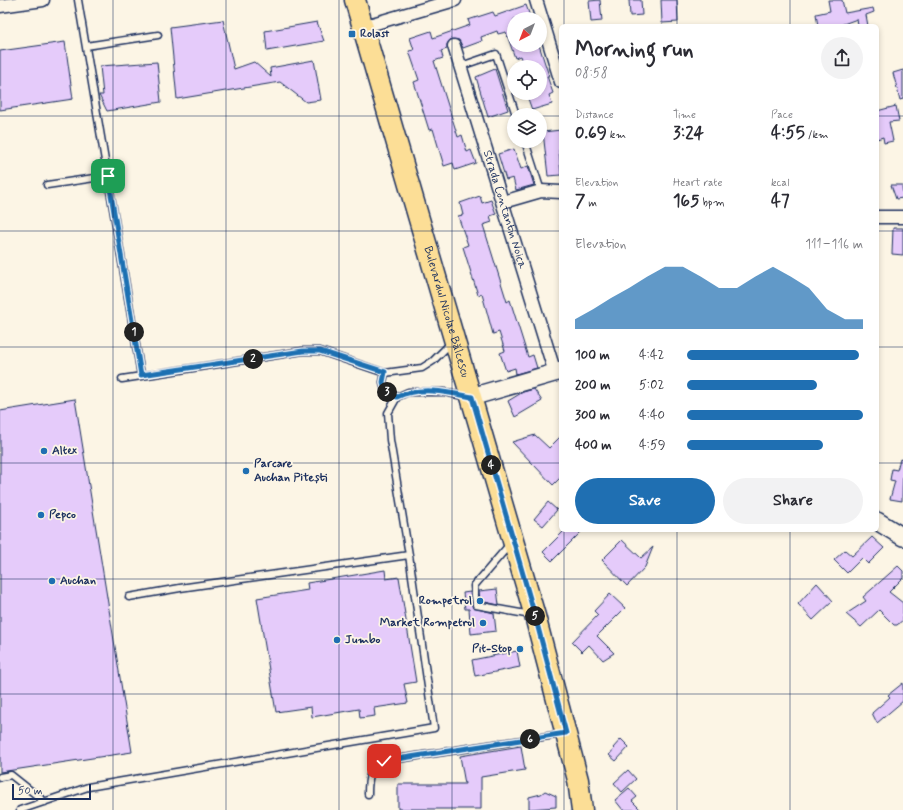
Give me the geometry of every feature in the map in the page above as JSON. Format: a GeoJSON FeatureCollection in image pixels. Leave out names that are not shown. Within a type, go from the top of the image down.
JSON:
{"type":"FeatureCollection","features":[{"type":"Feature","properties":{"kind":"main road","name":"Bulevardul Nicolae Bălcescu"},"geometry":{"type":"LineString","coordinates":[[355,0],[535,616],[578,780],[582,810]]}},
{"type":"Feature","properties":{"kind":"street"},"geometry":{"type":"LineString","coordinates":[[0,6],[43,0]]}},
{"type":"Feature","properties":{"kind":"street"},"geometry":{"type":"LineString","coordinates":[[362,27],[455,0]]}},
{"type":"Feature","properties":{"kind":"street"},"geometry":{"type":"LineString","coordinates":[[536,0],[559,75]]}},
{"type":"Feature","properties":{"kind":"street","name":"Strada Contantin Noica"},"geometry":{"type":"LineString","coordinates":[[454,46],[558,372]]}},
{"type":"Feature","properties":{"kind":"street"},"geometry":{"type":"LineString","coordinates":[[503,202],[541,191],[559,192]]}},
{"type":"Feature","properties":{"kind":"street"},"geometry":{"type":"LineString","coordinates":[[879,218],[903,217]]}},
{"type":"Feature","properties":{"kind":"street"},"geometry":{"type":"LineString","coordinates":[[472,397],[558,372]]}},
{"type":"Feature","properties":{"kind":"street"},"geometry":{"type":"LineString","coordinates":[[879,522],[903,537]]}},
{"type":"Feature","properties":{"kind":"lane"},"geometry":{"type":"LineString","coordinates":[[78,0],[141,375]]}},
{"type":"Feature","properties":{"kind":"lane"},"geometry":{"type":"LineString","coordinates":[[86,46],[158,35]]}},
{"type":"Feature","properties":{"kind":"lane"},"geometry":{"type":"LineString","coordinates":[[461,66],[496,54],[514,108]]}},
{"type":"Feature","properties":{"kind":"lane"},"geometry":{"type":"LineString","coordinates":[[527,148],[541,191]]}},
{"type":"Feature","properties":{"kind":"lane"},"geometry":{"type":"LineString","coordinates":[[47,185],[108,176]]}},
{"type":"Feature","properties":{"kind":"lane"},"geometry":{"type":"LineString","coordinates":[[122,379],[303,351],[320,351],[385,372],[422,368],[433,361],[454,340]]}},
{"type":"Feature","properties":{"kind":"lane"},"geometry":{"type":"LineString","coordinates":[[385,372],[383,382],[385,391],[397,397]]}},
{"type":"Feature","properties":{"kind":"lane"},"geometry":{"type":"LineString","coordinates":[[20,810],[88,787],[434,728],[409,555],[389,435],[388,413],[397,397],[408,392],[444,392],[472,397]]}},
{"type":"Feature","properties":{"kind":"lane"},"geometry":{"type":"LineString","coordinates":[[513,541],[474,586],[476,605],[535,616]]}},
{"type":"Feature","properties":{"kind":"lane"},"geometry":{"type":"LineString","coordinates":[[129,597],[180,588],[409,555]]}},
{"type":"Feature","properties":{"kind":"lane"},"geometry":{"type":"LineString","coordinates":[[368,794],[370,773],[375,766],[384,761],[566,733]]}},
{"type":"Feature","properties":{"kind":"lane"},"geometry":{"type":"LineString","coordinates":[[0,777],[11,775],[45,802]]}},
{"type":"Feature","properties":{"kind":"building"},"geometry":{"type":"Polygon","coordinates":[[[600,0],[602,21],[591,22],[589,1],[600,0]]]}},
{"type":"Feature","properties":{"kind":"building"},"geometry":{"type":"Polygon","coordinates":[[[629,0],[641,0],[642,15],[630,16],[629,0]]]}},
{"type":"Feature","properties":{"kind":"building"},"geometry":{"type":"Polygon","coordinates":[[[661,0],[677,0],[678,22],[662,23],[661,0]]]}},
{"type":"Feature","properties":{"kind":"building"},"geometry":{"type":"Polygon","coordinates":[[[828,0],[842,0],[845,13],[873,8],[874,12],[866,15],[868,24],[858,24],[857,19],[843,24],[818,24],[816,14],[830,11],[828,0]]]}},
{"type":"Feature","properties":{"kind":"building"},"geometry":{"type":"Polygon","coordinates":[[[526,5],[528,12],[507,12],[507,35],[506,32],[498,34],[497,31],[481,37],[482,41],[463,48],[459,40],[451,39],[447,44],[447,49],[441,51],[443,58],[434,61],[458,137],[462,135],[467,152],[471,150],[476,163],[455,170],[453,163],[444,166],[433,129],[429,130],[414,82],[419,80],[409,51],[414,50],[410,38],[431,31],[433,38],[470,25],[468,20],[493,12],[495,16],[526,5]]]}},
{"type":"Feature","properties":{"kind":"building"},"geometry":{"type":"Polygon","coordinates":[[[223,20],[234,69],[254,62],[271,77],[270,68],[314,60],[321,100],[306,102],[280,82],[177,99],[170,27],[223,20]]]}},
{"type":"Feature","properties":{"kind":"building"},"geometry":{"type":"Polygon","coordinates":[[[317,22],[324,41],[267,51],[265,31],[317,22]]]}},
{"type":"Feature","properties":{"kind":"building"},"geometry":{"type":"Polygon","coordinates":[[[65,42],[73,99],[0,110],[0,51],[65,42]]]}},
{"type":"Feature","properties":{"kind":"building"},"geometry":{"type":"Polygon","coordinates":[[[513,52],[541,52],[544,60],[521,60],[520,56],[515,58],[513,52]]]}},
{"type":"Feature","properties":{"kind":"building"},"geometry":{"type":"Polygon","coordinates":[[[157,62],[161,102],[107,111],[99,95],[103,95],[100,66],[157,62]]]}},
{"type":"Feature","properties":{"kind":"building"},"geometry":{"type":"Polygon","coordinates":[[[495,69],[507,110],[488,117],[476,77],[495,69]]]}},
{"type":"Feature","properties":{"kind":"building"},"geometry":{"type":"Polygon","coordinates":[[[903,70],[903,99],[900,100],[893,73],[903,70]]]}},
{"type":"Feature","properties":{"kind":"building"},"geometry":{"type":"Polygon","coordinates":[[[547,76],[553,93],[549,95],[552,104],[539,108],[531,108],[528,100],[547,100],[547,76]]]}},
{"type":"Feature","properties":{"kind":"building"},"geometry":{"type":"Polygon","coordinates":[[[896,106],[899,121],[889,122],[893,141],[884,143],[883,137],[879,138],[879,110],[896,106]]]}},
{"type":"Feature","properties":{"kind":"building"},"geometry":{"type":"Polygon","coordinates":[[[559,130],[559,175],[548,176],[545,148],[547,148],[547,132],[559,130]]]}},
{"type":"Feature","properties":{"kind":"building"},"geometry":{"type":"Polygon","coordinates":[[[514,149],[521,169],[528,166],[534,185],[516,190],[513,178],[506,180],[498,154],[514,149]]]}},
{"type":"Feature","properties":{"kind":"building"},"geometry":{"type":"Polygon","coordinates":[[[891,185],[902,185],[903,198],[896,199],[891,185]]]}},
{"type":"Feature","properties":{"kind":"building"},"geometry":{"type":"Polygon","coordinates":[[[480,196],[482,203],[491,200],[496,214],[490,216],[492,222],[483,225],[507,302],[510,300],[528,357],[533,355],[537,368],[516,374],[515,368],[506,371],[500,353],[505,351],[499,332],[493,334],[482,294],[478,295],[463,247],[468,245],[458,216],[463,215],[460,203],[480,196]]]}},
{"type":"Feature","properties":{"kind":"building"},"geometry":{"type":"Polygon","coordinates":[[[893,228],[903,228],[903,255],[892,254],[893,228]]]}},
{"type":"Feature","properties":{"kind":"building"},"geometry":{"type":"Polygon","coordinates":[[[534,389],[542,401],[515,417],[508,401],[523,392],[534,389]]]}},
{"type":"Feature","properties":{"kind":"building","name":"Auchan"},"geometry":{"type":"Polygon","coordinates":[[[75,399],[132,752],[0,772],[0,411],[75,399]]]}},
{"type":"Feature","properties":{"kind":"building"},"geometry":{"type":"Polygon","coordinates":[[[535,435],[549,448],[559,438],[559,479],[553,485],[512,442],[535,435]]]}},
{"type":"Feature","properties":{"kind":"building"},"geometry":{"type":"Polygon","coordinates":[[[900,459],[903,460],[902,501],[890,499],[895,481],[890,480],[892,469],[897,470],[900,459]]]}},
{"type":"Feature","properties":{"kind":"building"},"geometry":{"type":"Polygon","coordinates":[[[548,502],[557,510],[543,526],[534,519],[548,502]]]}},
{"type":"Feature","properties":{"kind":"building"},"geometry":{"type":"Polygon","coordinates":[[[563,532],[581,532],[552,561],[543,552],[563,532]]]}},
{"type":"Feature","properties":{"kind":"building"},"geometry":{"type":"Polygon","coordinates":[[[872,537],[884,548],[868,564],[862,558],[847,573],[834,560],[845,550],[852,556],[872,537]]]}},
{"type":"Feature","properties":{"kind":"building"},"geometry":{"type":"Polygon","coordinates":[[[622,540],[641,558],[653,547],[645,567],[627,586],[602,560],[622,540]]]}},
{"type":"Feature","properties":{"kind":"building"},"geometry":{"type":"Polygon","coordinates":[[[898,566],[903,571],[903,578],[889,592],[903,603],[903,620],[897,625],[894,625],[879,610],[861,627],[846,614],[866,601],[863,597],[898,566]]]}},
{"type":"Feature","properties":{"kind":"building","name":"Jumbo"},"geometry":{"type":"Polygon","coordinates":[[[385,570],[386,579],[399,577],[416,682],[404,684],[408,703],[374,708],[375,716],[360,718],[359,709],[312,717],[311,707],[276,712],[257,598],[308,590],[307,583],[385,570]]]}},
{"type":"Feature","properties":{"kind":"building"},"geometry":{"type":"Polygon","coordinates":[[[817,583],[833,601],[813,620],[798,604],[817,583]]]}},
{"type":"Feature","properties":{"kind":"building"},"geometry":{"type":"Polygon","coordinates":[[[497,589],[499,605],[480,601],[479,591],[497,589]]]}},
{"type":"Feature","properties":{"kind":"building","name":"Market Rompetrol"},"geometry":{"type":"Polygon","coordinates":[[[470,592],[473,608],[494,613],[496,631],[471,634],[469,609],[465,609],[463,593],[470,592]]]}},
{"type":"Feature","properties":{"kind":"building"},"geometry":{"type":"Polygon","coordinates":[[[610,594],[625,608],[597,636],[614,653],[603,660],[589,645],[582,652],[572,642],[598,615],[594,611],[610,594]]]}},
{"type":"Feature","properties":{"kind":"building"},"geometry":{"type":"Polygon","coordinates":[[[517,651],[520,667],[475,676],[472,660],[517,651]]]}},
{"type":"Feature","properties":{"kind":"building"},"geometry":{"type":"Polygon","coordinates":[[[903,683],[903,701],[877,723],[872,713],[890,697],[888,695],[903,683]]]}},
{"type":"Feature","properties":{"kind":"building"},"geometry":{"type":"Polygon","coordinates":[[[621,739],[629,747],[616,761],[609,755],[621,739]]]}},
{"type":"Feature","properties":{"kind":"building"},"geometry":{"type":"Polygon","coordinates":[[[521,746],[525,770],[481,777],[481,809],[398,809],[398,784],[465,784],[460,756],[521,746]]]}},
{"type":"Feature","properties":{"kind":"building"},"geometry":{"type":"Polygon","coordinates":[[[628,770],[636,779],[622,792],[614,783],[628,770]]]}},
{"type":"Feature","properties":{"kind":"building"},"geometry":{"type":"Polygon","coordinates":[[[629,788],[637,797],[632,801],[641,810],[623,810],[615,800],[629,788]]]}},
{"type":"Feature","properties":{"kind":"building"},"geometry":{"type":"Polygon","coordinates":[[[545,791],[556,796],[556,807],[529,809],[529,797],[541,794],[545,791]]]}},
{"type":"Feature","properties":{"kind":"place","name":"Rolast"},"geometry":{"type":"Point","coordinates":[352,34]}},
{"type":"Feature","properties":{"kind":"place","name":"Altex"},"geometry":{"type":"Point","coordinates":[44,451]}},
{"type":"Feature","properties":{"kind":"place","name":"Parcare Auchan Pitești"},"geometry":{"type":"Point","coordinates":[246,471]}},
{"type":"Feature","properties":{"kind":"place","name":"Pepco"},"geometry":{"type":"Point","coordinates":[41,515]}},
{"type":"Feature","properties":{"kind":"place","name":"Auchan"},"geometry":{"type":"Point","coordinates":[52,581]}},
{"type":"Feature","properties":{"kind":"place","name":"Rompetrol"},"geometry":{"type":"Point","coordinates":[480,601]}},
{"type":"Feature","properties":{"kind":"place","name":"Market Rompetrol"},"geometry":{"type":"Point","coordinates":[483,623]}},
{"type":"Feature","properties":{"kind":"place","name":"Jumbo"},"geometry":{"type":"Point","coordinates":[337,640]}},
{"type":"Feature","properties":{"kind":"place","name":"Pit-Stop"},"geometry":{"type":"Point","coordinates":[520,649]}},
{"type":"Feature","properties":{"kind":"route"},"geometry":{"type":"LineString","coordinates":[[108,176],[141,375],[251,360],[303,351],[320,351],[385,372],[383,382],[385,391],[397,397],[408,392],[430,391],[472,397],[535,616],[566,733],[384,761]]}}]}
